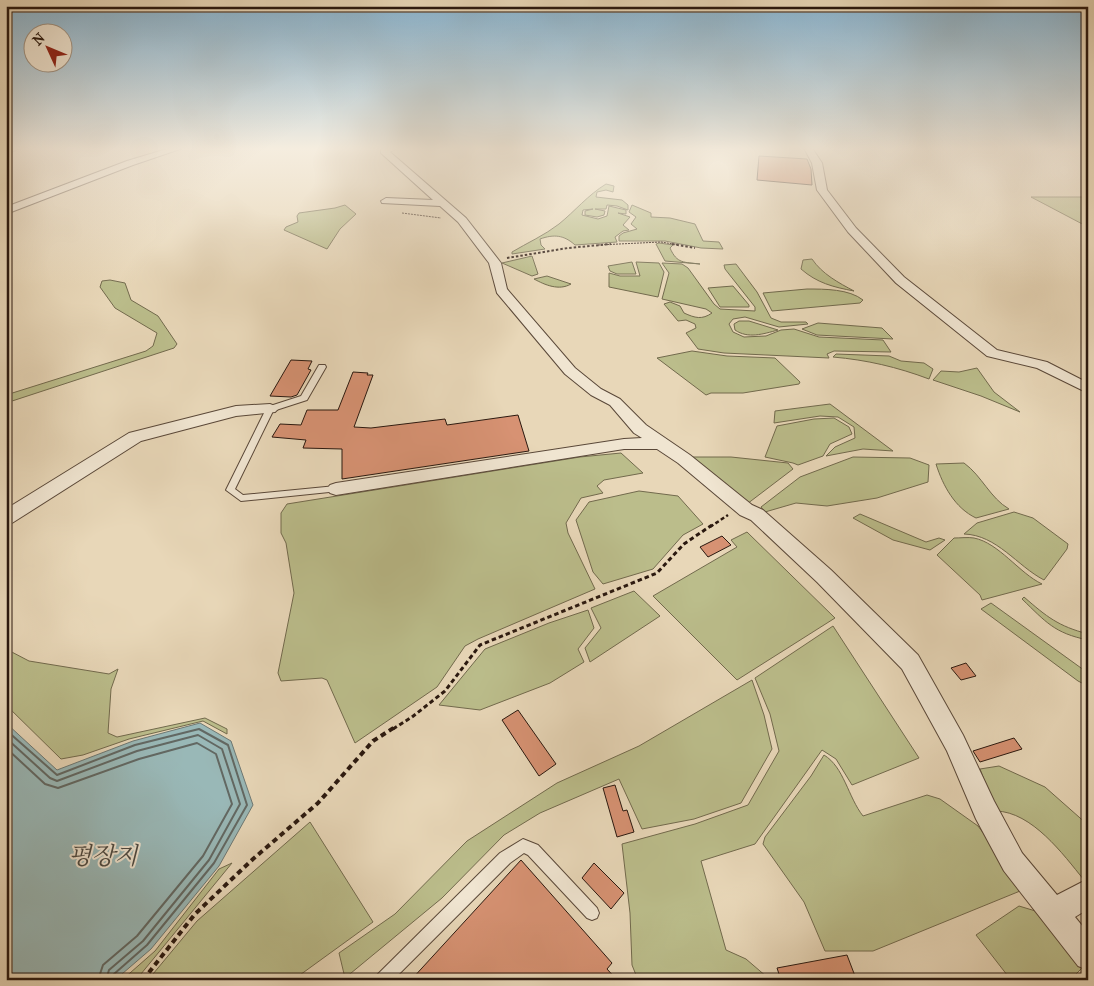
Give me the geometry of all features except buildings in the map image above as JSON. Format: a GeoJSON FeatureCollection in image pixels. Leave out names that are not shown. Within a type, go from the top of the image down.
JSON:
{"type":"FeatureCollection","features":[{"type":"Feature","properties":{"kind":"street"},"geometry":{"type":"LineString","coordinates":[[6,212],[51,194]]}},
{"type":"Feature","properties":{"kind":"street"},"geometry":{"type":"LineString","coordinates":[[434,194],[462,220],[493,261],[501,290],[570,371],[596,392],[615,402],[640,429],[684,459],[746,510],[757,515],[824,576],[910,662],[956,743],[985,810],[1013,862],[1088,956]]}},
{"type":"Feature","properties":{"kind":"street"},"geometry":{"type":"LineString","coordinates":[[825,194],[852,230],[900,280],[992,353],[1013,360],[1042,365],[1088,388]]}},
{"type":"Feature","properties":{"kind":"street"},"geometry":{"type":"LineString","coordinates":[[388,202],[444,203]]}},
{"type":"Feature","properties":{"kind":"street"},"geometry":{"type":"LineString","coordinates":[[6,518],[135,437],[236,411],[270,408]]}},
{"type":"Feature","properties":{"kind":"street"},"geometry":{"type":"LineString","coordinates":[[336,489],[624,444],[661,443]]}},
{"type":"Feature","properties":{"kind":"street"},"geometry":{"type":"LineString","coordinates":[[1054,913],[1088,893]]}},
{"type":"Feature","properties":{"kind":"lane"},"geometry":{"type":"LineString","coordinates":[[322,367],[304,398],[270,408],[230,490],[241,498],[336,489]]}},
{"type":"Feature","properties":{"kind":"lane"},"geometry":{"type":"LineString","coordinates":[[382,980],[506,858],[523,846],[533,850],[592,913]]}},
{"type":"Feature","properties":{"kind":"path"},"geometry":{"type":"LineString","coordinates":[[388,202],[387,210],[462,220]]}},
{"type":"Feature","properties":{"kind":"path"},"geometry":{"type":"LineString","coordinates":[[493,261],[568,248],[621,243],[661,242],[695,248]]}},
{"type":"Feature","properties":{"kind":"path"},"geometry":{"type":"LineString","coordinates":[[144,980],[195,914],[253,859],[318,803],[373,741],[412,717],[445,691],[480,645],[657,574],[684,544],[730,514],[746,510]]}},
{"type":"Feature","properties":{"kind":"green space"},"geometry":{"type":"Polygon","coordinates":[[[592,194],[597,194],[596,197],[622,200],[628,205],[628,210],[607,205],[606,209],[595,209],[605,211],[604,215],[597,217],[585,215],[585,211],[593,209],[583,210],[582,215],[598,219],[607,216],[609,206],[626,210],[626,214],[618,213],[630,217],[623,225],[629,230],[623,231],[615,237],[617,242],[575,245],[563,237],[550,236],[540,239],[541,245],[545,249],[512,254],[512,252],[559,224],[592,194]]]}},
{"type":"Feature","properties":{"kind":"green space"},"geometry":{"type":"Polygon","coordinates":[[[1031,197],[1088,197],[1088,227],[1031,197]]]}},
{"type":"Feature","properties":{"kind":"green space"},"geometry":{"type":"Polygon","coordinates":[[[345,205],[356,214],[340,229],[327,249],[284,230],[286,227],[298,222],[297,216],[299,213],[345,205]]]}},
{"type":"Feature","properties":{"kind":"green space"},"geometry":{"type":"Polygon","coordinates":[[[632,205],[651,213],[651,217],[670,218],[695,224],[703,241],[719,242],[723,249],[701,248],[665,241],[619,241],[619,236],[623,233],[637,229],[631,224],[636,217],[629,212],[632,205]]]}},
{"type":"Feature","properties":{"kind":"green space"},"geometry":{"type":"Polygon","coordinates":[[[656,244],[673,245],[670,248],[678,260],[700,264],[665,261],[656,244]]]}},
{"type":"Feature","properties":{"kind":"green space"},"geometry":{"type":"Polygon","coordinates":[[[532,256],[538,274],[532,276],[502,263],[532,256]]]}},
{"type":"Feature","properties":{"kind":"green space"},"geometry":{"type":"Polygon","coordinates":[[[812,259],[826,274],[854,291],[826,284],[813,278],[801,269],[803,260],[812,259]]]}},
{"type":"Feature","properties":{"kind":"green space"},"geometry":{"type":"Polygon","coordinates":[[[632,262],[636,274],[617,274],[610,271],[608,266],[632,262]]]}},
{"type":"Feature","properties":{"kind":"green space"},"geometry":{"type":"Polygon","coordinates":[[[636,262],[659,263],[664,272],[658,297],[609,287],[609,273],[620,276],[640,276],[636,262]]]}},
{"type":"Feature","properties":{"kind":"green space"},"geometry":{"type":"Polygon","coordinates":[[[662,263],[682,264],[688,268],[714,304],[720,309],[755,311],[755,307],[725,269],[724,265],[736,264],[757,292],[771,318],[781,322],[806,322],[808,324],[779,327],[745,317],[733,319],[729,324],[733,332],[744,337],[766,336],[781,330],[794,329],[819,337],[883,340],[891,352],[834,351],[827,354],[829,358],[724,353],[698,349],[686,333],[696,328],[695,324],[686,320],[678,321],[664,304],[670,302],[680,306],[684,313],[695,317],[705,317],[712,313],[706,309],[662,299],[669,273],[662,263]]]}},
{"type":"Feature","properties":{"kind":"green space"},"geometry":{"type":"Polygon","coordinates":[[[547,276],[571,284],[557,287],[534,279],[547,276]]]}},
{"type":"Feature","properties":{"kind":"green space"},"geometry":{"type":"Polygon","coordinates":[[[110,280],[125,283],[131,300],[158,316],[177,344],[174,348],[6,403],[6,395],[146,351],[153,346],[157,333],[115,308],[100,287],[102,281],[110,280]]]}},
{"type":"Feature","properties":{"kind":"green space"},"geometry":{"type":"Polygon","coordinates":[[[733,286],[749,307],[720,307],[708,288],[733,286]]]}},
{"type":"Feature","properties":{"kind":"green space"},"geometry":{"type":"Polygon","coordinates":[[[807,289],[844,292],[863,300],[860,303],[772,311],[763,293],[807,289]]]}},
{"type":"Feature","properties":{"kind":"green space"},"geometry":{"type":"Polygon","coordinates":[[[739,321],[749,321],[778,330],[756,335],[740,333],[735,330],[734,324],[739,321]]]}},
{"type":"Feature","properties":{"kind":"green space"},"geometry":{"type":"Polygon","coordinates":[[[818,323],[882,328],[893,339],[817,335],[802,329],[818,323]]]}},
{"type":"Feature","properties":{"kind":"green space"},"geometry":{"type":"Polygon","coordinates":[[[692,351],[727,356],[775,358],[800,382],[799,384],[743,393],[711,393],[706,395],[657,358],[692,351]]]}},
{"type":"Feature","properties":{"kind":"green space"},"geometry":{"type":"Polygon","coordinates":[[[836,354],[889,356],[901,361],[924,363],[933,369],[929,379],[882,365],[833,357],[836,354]]]}},
{"type":"Feature","properties":{"kind":"green space"},"geometry":{"type":"Polygon","coordinates":[[[977,368],[994,392],[1020,412],[981,396],[933,380],[941,371],[959,372],[977,368]]]}},
{"type":"Feature","properties":{"kind":"green space"},"geometry":{"type":"Polygon","coordinates":[[[830,404],[893,451],[863,449],[826,456],[835,447],[855,438],[854,427],[838,417],[820,416],[774,423],[775,411],[830,404]]]}},
{"type":"Feature","properties":{"kind":"green space"},"geometry":{"type":"Polygon","coordinates":[[[834,418],[849,427],[852,434],[830,444],[823,456],[798,465],[765,457],[777,426],[814,419],[834,418]]]}},
{"type":"Feature","properties":{"kind":"green space"},"geometry":{"type":"Polygon","coordinates":[[[621,453],[643,473],[604,480],[597,486],[603,493],[581,498],[566,523],[568,533],[595,589],[465,646],[437,687],[355,743],[327,680],[322,678],[281,681],[278,673],[294,593],[286,543],[281,533],[281,513],[287,504],[580,457],[621,453]]]}},
{"type":"Feature","properties":{"kind":"green space"},"geometry":{"type":"Polygon","coordinates":[[[689,457],[731,457],[788,463],[793,469],[747,504],[689,457]]]}},
{"type":"Feature","properties":{"kind":"green space"},"geometry":{"type":"Polygon","coordinates":[[[853,457],[910,458],[929,465],[928,482],[877,498],[827,506],[796,503],[765,512],[761,507],[800,477],[853,457]]]}},
{"type":"Feature","properties":{"kind":"green space"},"geometry":{"type":"Polygon","coordinates":[[[964,463],[976,474],[996,499],[1009,509],[976,518],[956,502],[946,488],[936,464],[964,463]]]}},
{"type":"Feature","properties":{"kind":"green space"},"geometry":{"type":"Polygon","coordinates":[[[639,491],[678,496],[703,524],[683,535],[653,569],[603,584],[593,572],[576,520],[589,502],[639,491]]]}},
{"type":"Feature","properties":{"kind":"green space"},"geometry":{"type":"Polygon","coordinates":[[[1014,512],[1033,518],[1068,544],[1067,549],[1044,580],[997,545],[976,536],[964,534],[977,523],[1014,512]]]}},
{"type":"Feature","properties":{"kind":"green space"},"geometry":{"type":"Polygon","coordinates":[[[860,514],[926,542],[939,538],[945,540],[930,550],[893,540],[853,518],[860,514]]]}},
{"type":"Feature","properties":{"kind":"green space"},"geometry":{"type":"Polygon","coordinates":[[[747,532],[835,618],[737,680],[653,596],[737,547],[731,540],[747,532]]]}},
{"type":"Feature","properties":{"kind":"green space"},"geometry":{"type":"Polygon","coordinates":[[[954,538],[972,538],[983,541],[1042,584],[982,600],[980,595],[937,555],[954,538]]]}},
{"type":"Feature","properties":{"kind":"green space"},"geometry":{"type":"Polygon","coordinates":[[[634,591],[660,616],[590,662],[585,648],[601,628],[591,608],[634,591]]]}},
{"type":"Feature","properties":{"kind":"green space"},"geometry":{"type":"Polygon","coordinates":[[[1024,597],[1053,620],[1088,634],[1088,640],[1067,634],[1051,626],[1022,599],[1024,597]]]}},
{"type":"Feature","properties":{"kind":"green space"},"geometry":{"type":"Polygon","coordinates":[[[991,603],[1088,673],[1088,679],[1082,683],[1078,681],[981,609],[991,603]]]}},
{"type":"Feature","properties":{"kind":"green space"},"geometry":{"type":"Polygon","coordinates":[[[588,610],[594,628],[578,649],[584,662],[550,683],[480,710],[439,705],[485,649],[549,623],[588,610]]]}},
{"type":"Feature","properties":{"kind":"green space"},"geometry":{"type":"Polygon","coordinates":[[[833,626],[919,758],[852,785],[836,759],[822,750],[755,844],[701,861],[726,950],[746,959],[767,977],[765,980],[638,980],[632,965],[630,913],[622,844],[695,824],[748,805],[779,751],[770,714],[755,678],[833,626]]]}},
{"type":"Feature","properties":{"kind":"green space"},"geometry":{"type":"Polygon","coordinates":[[[6,649],[29,661],[109,674],[118,669],[111,689],[108,733],[117,737],[205,718],[227,729],[227,734],[203,721],[129,739],[83,755],[61,759],[6,705],[6,649]]]}},
{"type":"Feature","properties":{"kind":"green space"},"geometry":{"type":"Polygon","coordinates":[[[752,680],[764,715],[772,749],[741,803],[694,819],[642,829],[619,779],[540,813],[504,835],[442,898],[345,978],[339,953],[395,914],[467,841],[557,783],[639,746],[752,680]]]}},
{"type":"Feature","properties":{"kind":"green space"},"geometry":{"type":"Polygon","coordinates":[[[824,755],[836,767],[863,816],[927,795],[940,799],[978,826],[1025,889],[873,951],[825,951],[804,902],[763,844],[765,837],[811,776],[824,755]]]}},
{"type":"Feature","properties":{"kind":"green space"},"geometry":{"type":"Polygon","coordinates":[[[999,766],[1045,787],[1088,825],[1088,879],[1084,880],[1046,836],[1034,826],[1009,813],[996,811],[980,769],[999,766]]]}},
{"type":"Feature","properties":{"kind":"green space"},"geometry":{"type":"Polygon","coordinates":[[[310,822],[373,922],[293,980],[148,980],[197,921],[310,822]]]}},
{"type":"Feature","properties":{"kind":"green space"},"geometry":{"type":"Polygon","coordinates":[[[232,863],[136,980],[122,980],[155,951],[219,869],[232,863]]]}},
{"type":"Feature","properties":{"kind":"green space"},"geometry":{"type":"Polygon","coordinates":[[[1019,906],[1042,913],[1086,964],[1070,980],[1011,980],[976,935],[1019,906]]]}},
{"type":"Feature","properties":{"kind":"water","name":"평장지"},"geometry":{"type":"Polygon","coordinates":[[[6,723],[57,770],[133,741],[200,723],[231,741],[253,805],[219,866],[151,949],[115,980],[6,980],[6,723]]]}}]}
